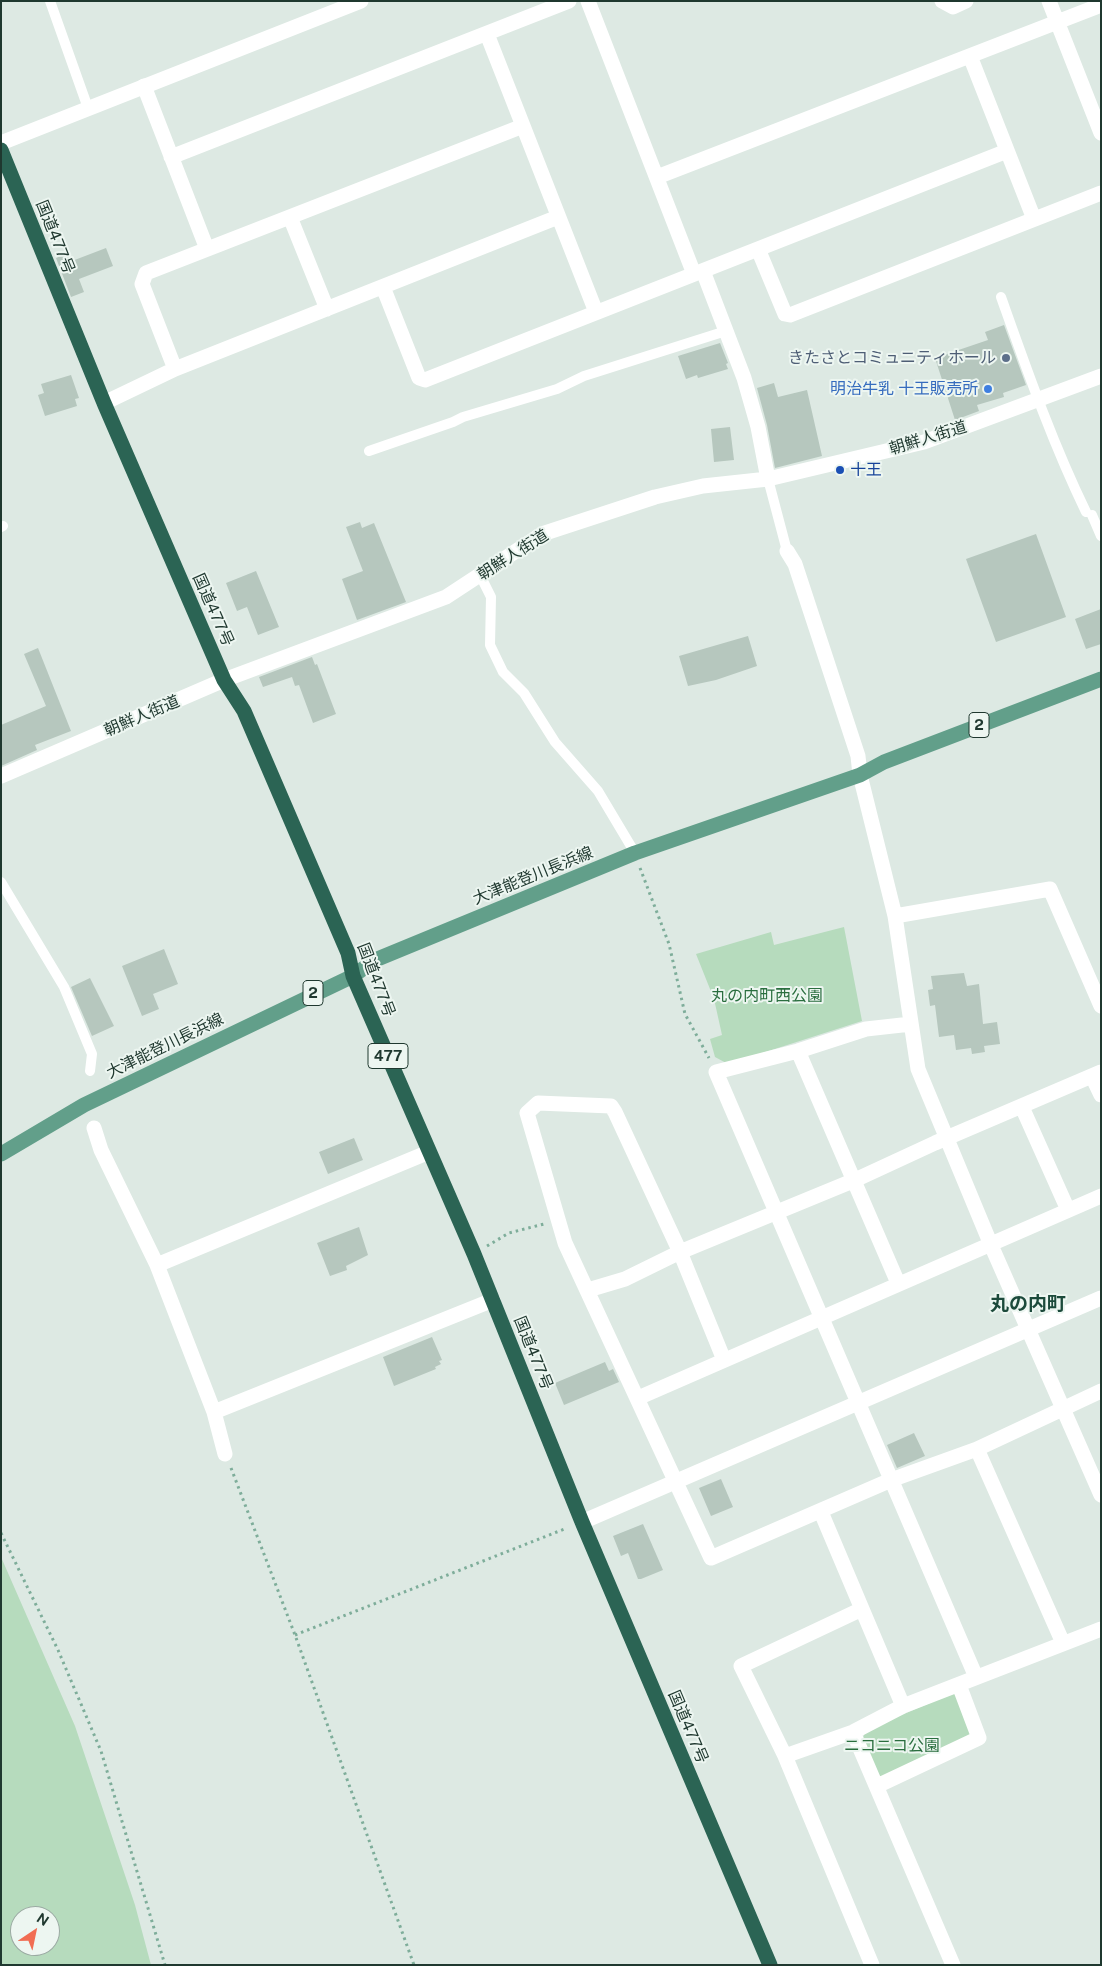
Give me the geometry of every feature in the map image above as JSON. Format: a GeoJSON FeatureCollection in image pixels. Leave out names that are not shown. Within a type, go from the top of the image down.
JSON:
{"type":"FeatureCollection","features":[{"type":"Feature","properties":{"kind":"highway","name":"国道477号"},"geometry":{"type":"LineString","coordinates":[[1,150],[104,403],[224,680],[244,710],[348,953],[353,976],[474,1254],[582,1522],[770,1965]]}},
{"type":"Feature","properties":{"kind":"main road","name":"大津能登川長浜線"},"geometry":{"type":"LineString","coordinates":[[1,1154],[84,1105],[353,976],[375,960],[635,853],[860,775],[884,762],[1101,679]]}},
{"type":"Feature","properties":{"kind":"street"},"geometry":{"type":"LineString","coordinates":[[1,143],[361,1]]}},
{"type":"Feature","properties":{"kind":"street"},"geometry":{"type":"LineString","coordinates":[[171,157],[569,1]]}},
{"type":"Feature","properties":{"kind":"street"},"geometry":{"type":"LineString","coordinates":[[588,1],[657,176],[726,332],[744,378],[758,428],[768,479]]}},
{"type":"Feature","properties":{"kind":"street"},"geometry":{"type":"LineString","coordinates":[[942,1],[953,7],[966,1]]}},
{"type":"Feature","properties":{"kind":"street"},"geometry":{"type":"LineString","coordinates":[[1049,1],[1101,133]]}},
{"type":"Feature","properties":{"kind":"street"},"geometry":{"type":"LineString","coordinates":[[657,176],[1101,5]]}},
{"type":"Feature","properties":{"kind":"street"},"geometry":{"type":"LineString","coordinates":[[487,34],[596,312]]}},
{"type":"Feature","properties":{"kind":"street"},"geometry":{"type":"LineString","coordinates":[[970,56],[1034,219]]}},
{"type":"Feature","properties":{"kind":"street"},"geometry":{"type":"LineString","coordinates":[[144,86],[207,250]]}},
{"type":"Feature","properties":{"kind":"street"},"geometry":{"type":"LineString","coordinates":[[175,369],[142,284],[146,273],[523,126]]}},
{"type":"Feature","properties":{"kind":"street"},"geometry":{"type":"LineString","coordinates":[[383,286],[419,378],[425,380],[1007,151]]}},
{"type":"Feature","properties":{"kind":"street"},"geometry":{"type":"LineString","coordinates":[[758,249],[785,314],[790,315],[1101,193]]}},
{"type":"Feature","properties":{"kind":"street"},"geometry":{"type":"LineString","coordinates":[[290,217],[327,309]]}},
{"type":"Feature","properties":{"kind":"street"},"geometry":{"type":"LineString","coordinates":[[104,403],[175,369],[558,217]]}},
{"type":"Feature","properties":{"kind":"street","name":"朝鮮人街道"},"geometry":{"type":"LineString","coordinates":[[1,776],[224,680],[446,597],[542,534],[606,511],[703,486],[768,479],[924,442],[1101,376]]}},
{"type":"Feature","properties":{"kind":"street"},"geometry":{"type":"LineString","coordinates":[[787,551],[795,564],[858,756],[860,775],[895,916],[918,1069],[991,1245],[1101,1495]]}},
{"type":"Feature","properties":{"kind":"street"},"geometry":{"type":"LineString","coordinates":[[895,916],[1050,889],[1101,1006]]}},
{"type":"Feature","properties":{"kind":"street"},"geometry":{"type":"LineString","coordinates":[[911,1024],[866,1030],[798,1051],[716,1072],[976,1677]]}},
{"type":"Feature","properties":{"kind":"street"},"geometry":{"type":"LineString","coordinates":[[798,1051],[898,1283]]}},
{"type":"Feature","properties":{"kind":"street"},"geometry":{"type":"LineString","coordinates":[[588,1290],[625,1279],[680,1252],[855,1180],[946,1138],[1096,1074],[1101,1095]]}},
{"type":"Feature","properties":{"kind":"street"},"geometry":{"type":"LineString","coordinates":[[724,1360],[680,1252],[611,1106],[538,1103],[527,1114],[565,1243],[711,1558],[821,1512],[891,1480],[977,1449],[1063,1407],[1101,1392]]}},
{"type":"Feature","properties":{"kind":"street"},"geometry":{"type":"LineString","coordinates":[[1022,1107],[1068,1210]]}},
{"type":"Feature","properties":{"kind":"street"},"geometry":{"type":"LineString","coordinates":[[94,1128],[101,1150],[157,1265],[214,1412],[225,1454]]}},
{"type":"Feature","properties":{"kind":"street"},"geometry":{"type":"LineString","coordinates":[[157,1265],[429,1152]]}},
{"type":"Feature","properties":{"kind":"street"},"geometry":{"type":"LineString","coordinates":[[638,1398],[821,1320],[898,1283],[991,1245],[1101,1196]]}},
{"type":"Feature","properties":{"kind":"street"},"geometry":{"type":"LineString","coordinates":[[582,1522],[1101,1298]]}},
{"type":"Feature","properties":{"kind":"street"},"geometry":{"type":"LineString","coordinates":[[214,1412],[492,1300]]}},
{"type":"Feature","properties":{"kind":"street"},"geometry":{"type":"LineString","coordinates":[[977,1449],[1063,1644]]}},
{"type":"Feature","properties":{"kind":"street"},"geometry":{"type":"LineString","coordinates":[[821,1512],[903,1706]]}},
{"type":"Feature","properties":{"kind":"street"},"geometry":{"type":"LineString","coordinates":[[862,1609],[741,1666],[785,1756],[872,1965]]}},
{"type":"Feature","properties":{"kind":"street"},"geometry":{"type":"LineString","coordinates":[[785,1756],[853,1732],[903,1706],[1101,1629]]}},
{"type":"Feature","properties":{"kind":"street"},"geometry":{"type":"LineString","coordinates":[[877,1786],[979,1738],[959,1684]]}},
{"type":"Feature","properties":{"kind":"street"},"geometry":{"type":"LineString","coordinates":[[853,1732],[953,1965]]}},
{"type":"Feature","properties":{"kind":"lane"},"geometry":{"type":"LineString","coordinates":[[50,1],[88,108]]}},
{"type":"Feature","properties":{"kind":"lane"},"geometry":{"type":"LineString","coordinates":[[1000,297],[1063,464],[1101,536]]}},
{"type":"Feature","properties":{"kind":"lane"},"geometry":{"type":"LineString","coordinates":[[369,451],[463,417],[557,389],[584,376],[726,332]]}},
{"type":"Feature","properties":{"kind":"lane"},"geometry":{"type":"LineString","coordinates":[[768,479],[787,551]]}},
{"type":"Feature","properties":{"kind":"lane"},"geometry":{"type":"LineString","coordinates":[[480,575],[491,597],[490,645],[503,672],[524,693],[555,742],[598,791],[635,853]]}},
{"type":"Feature","properties":{"kind":"lane"},"geometry":{"type":"LineString","coordinates":[[1,882],[64,987],[92,1054],[90,1071]]}},
{"type":"Feature","properties":{"kind":"path"},"geometry":{"type":"LineString","coordinates":[[635,853],[669,944],[685,1014],[716,1072]]}},
{"type":"Feature","properties":{"kind":"path"},"geometry":{"type":"LineString","coordinates":[[474,1254],[509,1233],[558,1220]]}},
{"type":"Feature","properties":{"kind":"path"},"geometry":{"type":"LineString","coordinates":[[225,1454],[295,1635],[414,1965]]}},
{"type":"Feature","properties":{"kind":"path"},"geometry":{"type":"LineString","coordinates":[[295,1635],[582,1522]]}},
{"type":"Feature","properties":{"kind":"path"},"geometry":{"type":"LineString","coordinates":[[1,1533],[58,1650],[101,1751],[160,1942],[165,1965]]}},
{"type":"Feature","properties":{"kind":"green space","name":"丸の内町西公園"},"geometry":{"type":"Polygon","coordinates":[[[844,927],[862,1021],[728,1064],[715,1057],[710,1039],[722,1035],[714,999],[696,954],[771,932],[774,945],[844,927]]]}},
{"type":"Feature","properties":{"kind":"green space"},"geometry":{"type":"Polygon","coordinates":[[[1,1557],[75,1726],[135,1905],[151,1965],[1,1965],[1,1557]]]}},
{"type":"Feature","properties":{"kind":"green space","name":"ニコニコ公園"},"geometry":{"type":"Polygon","coordinates":[[[956,1692],[971,1729],[969,1739],[882,1777],[877,1776],[862,1740],[866,1730],[956,1692]]]}},
{"type":"Feature","properties":{"kind":"building"},"geometry":{"type":"Polygon","coordinates":[[[106,248],[113,266],[79,279],[84,292],[71,297],[56,258],[69,253],[72,261],[106,248]]]}},
{"type":"Feature","properties":{"kind":"building"},"geometry":{"type":"Polygon","coordinates":[[[1004,325],[1026,385],[1003,393],[1004,397],[977,405],[979,411],[955,420],[935,358],[988,340],[985,332],[1004,325]]]}},
{"type":"Feature","properties":{"kind":"building"},"geometry":{"type":"Polygon","coordinates":[[[720,343],[728,363],[726,364],[728,369],[698,378],[697,375],[686,379],[678,356],[720,343]]]}},
{"type":"Feature","properties":{"kind":"building"},"geometry":{"type":"Polygon","coordinates":[[[71,375],[79,398],[75,399],[77,406],[45,416],[38,395],[44,393],[41,384],[71,375]]]}},
{"type":"Feature","properties":{"kind":"building"},"geometry":{"type":"Polygon","coordinates":[[[774,383],[778,397],[807,390],[822,456],[775,468],[767,425],[757,388],[774,383]]]}},
{"type":"Feature","properties":{"kind":"building"},"geometry":{"type":"Polygon","coordinates":[[[730,427],[734,460],[714,462],[711,429],[730,427]]]}},
{"type":"Feature","properties":{"kind":"building"},"geometry":{"type":"Polygon","coordinates":[[[360,522],[362,528],[374,523],[406,602],[357,620],[342,579],[363,571],[346,527],[360,522]]]}},
{"type":"Feature","properties":{"kind":"building"},"geometry":{"type":"Polygon","coordinates":[[[1036,534],[1066,617],[996,642],[966,559],[1036,534]]]}},
{"type":"Feature","properties":{"kind":"building"},"geometry":{"type":"Polygon","coordinates":[[[256,571],[279,627],[258,635],[247,607],[237,611],[226,583],[256,571]]]}},
{"type":"Feature","properties":{"kind":"building"},"geometry":{"type":"Polygon","coordinates":[[[1101,609],[1101,644],[1086,649],[1075,619],[1101,609]]]}},
{"type":"Feature","properties":{"kind":"building"},"geometry":{"type":"Polygon","coordinates":[[[748,636],[757,666],[716,680],[688,686],[679,656],[748,636]]]}},
{"type":"Feature","properties":{"kind":"building"},"geometry":{"type":"Polygon","coordinates":[[[38,648],[71,731],[35,745],[37,750],[1,766],[1,725],[46,706],[24,654],[38,648]]]}},
{"type":"Feature","properties":{"kind":"building"},"geometry":{"type":"Polygon","coordinates":[[[312,657],[315,665],[317,664],[336,714],[313,723],[299,685],[295,686],[292,677],[263,687],[259,677],[312,657]]]}},
{"type":"Feature","properties":{"kind":"building"},"geometry":{"type":"Polygon","coordinates":[[[164,949],[178,984],[153,994],[159,1009],[142,1016],[122,966],[164,949]]]}},
{"type":"Feature","properties":{"kind":"building"},"geometry":{"type":"Polygon","coordinates":[[[964,973],[967,986],[979,984],[983,1024],[997,1022],[1000,1044],[984,1046],[985,1052],[972,1054],[971,1048],[956,1050],[954,1035],[939,1037],[935,1005],[930,1006],[928,990],[933,989],[931,976],[964,973]]]}},
{"type":"Feature","properties":{"kind":"building"},"geometry":{"type":"Polygon","coordinates":[[[90,978],[114,1026],[92,1036],[71,987],[90,978]]]}},
{"type":"Feature","properties":{"kind":"building"},"geometry":{"type":"Polygon","coordinates":[[[354,1138],[363,1160],[328,1174],[319,1152],[354,1138]]]}},
{"type":"Feature","properties":{"kind":"building"},"geometry":{"type":"Polygon","coordinates":[[[359,1227],[368,1255],[346,1266],[347,1270],[330,1276],[317,1243],[359,1227]]]}},
{"type":"Feature","properties":{"kind":"building"},"geometry":{"type":"Polygon","coordinates":[[[432,1337],[442,1360],[439,1361],[441,1364],[435,1367],[436,1369],[394,1386],[383,1357],[432,1337]]]}},
{"type":"Feature","properties":{"kind":"building"},"geometry":{"type":"Polygon","coordinates":[[[605,1362],[609,1371],[613,1369],[619,1382],[564,1405],[555,1383],[605,1362]]]}},
{"type":"Feature","properties":{"kind":"building"},"geometry":{"type":"Polygon","coordinates":[[[914,1433],[925,1456],[897,1468],[887,1445],[914,1433]]]}},
{"type":"Feature","properties":{"kind":"building"},"geometry":{"type":"Polygon","coordinates":[[[721,1479],[733,1507],[711,1516],[699,1488],[721,1479]]]}},
{"type":"Feature","properties":{"kind":"building"},"geometry":{"type":"Polygon","coordinates":[[[643,1524],[663,1570],[638,1579],[628,1553],[621,1556],[613,1536],[643,1524]]]}},
{"type":"Feature","properties":{"kind":"place","name":"きたさとコミュニティホール"},"geometry":{"type":"Point","coordinates":[1006,358]}},
{"type":"Feature","properties":{"kind":"place","name":"明治牛乳 十王販売所"},"geometry":{"type":"Point","coordinates":[988,389]}},
{"type":"Feature","properties":{"kind":"place","name":"十王"},"geometry":{"type":"Point","coordinates":[840,470]}},
{"type":"Feature","properties":{"kind":"district","name":"丸の内町"},"geometry":{"type":"Point","coordinates":[1028,1304]}}]}
